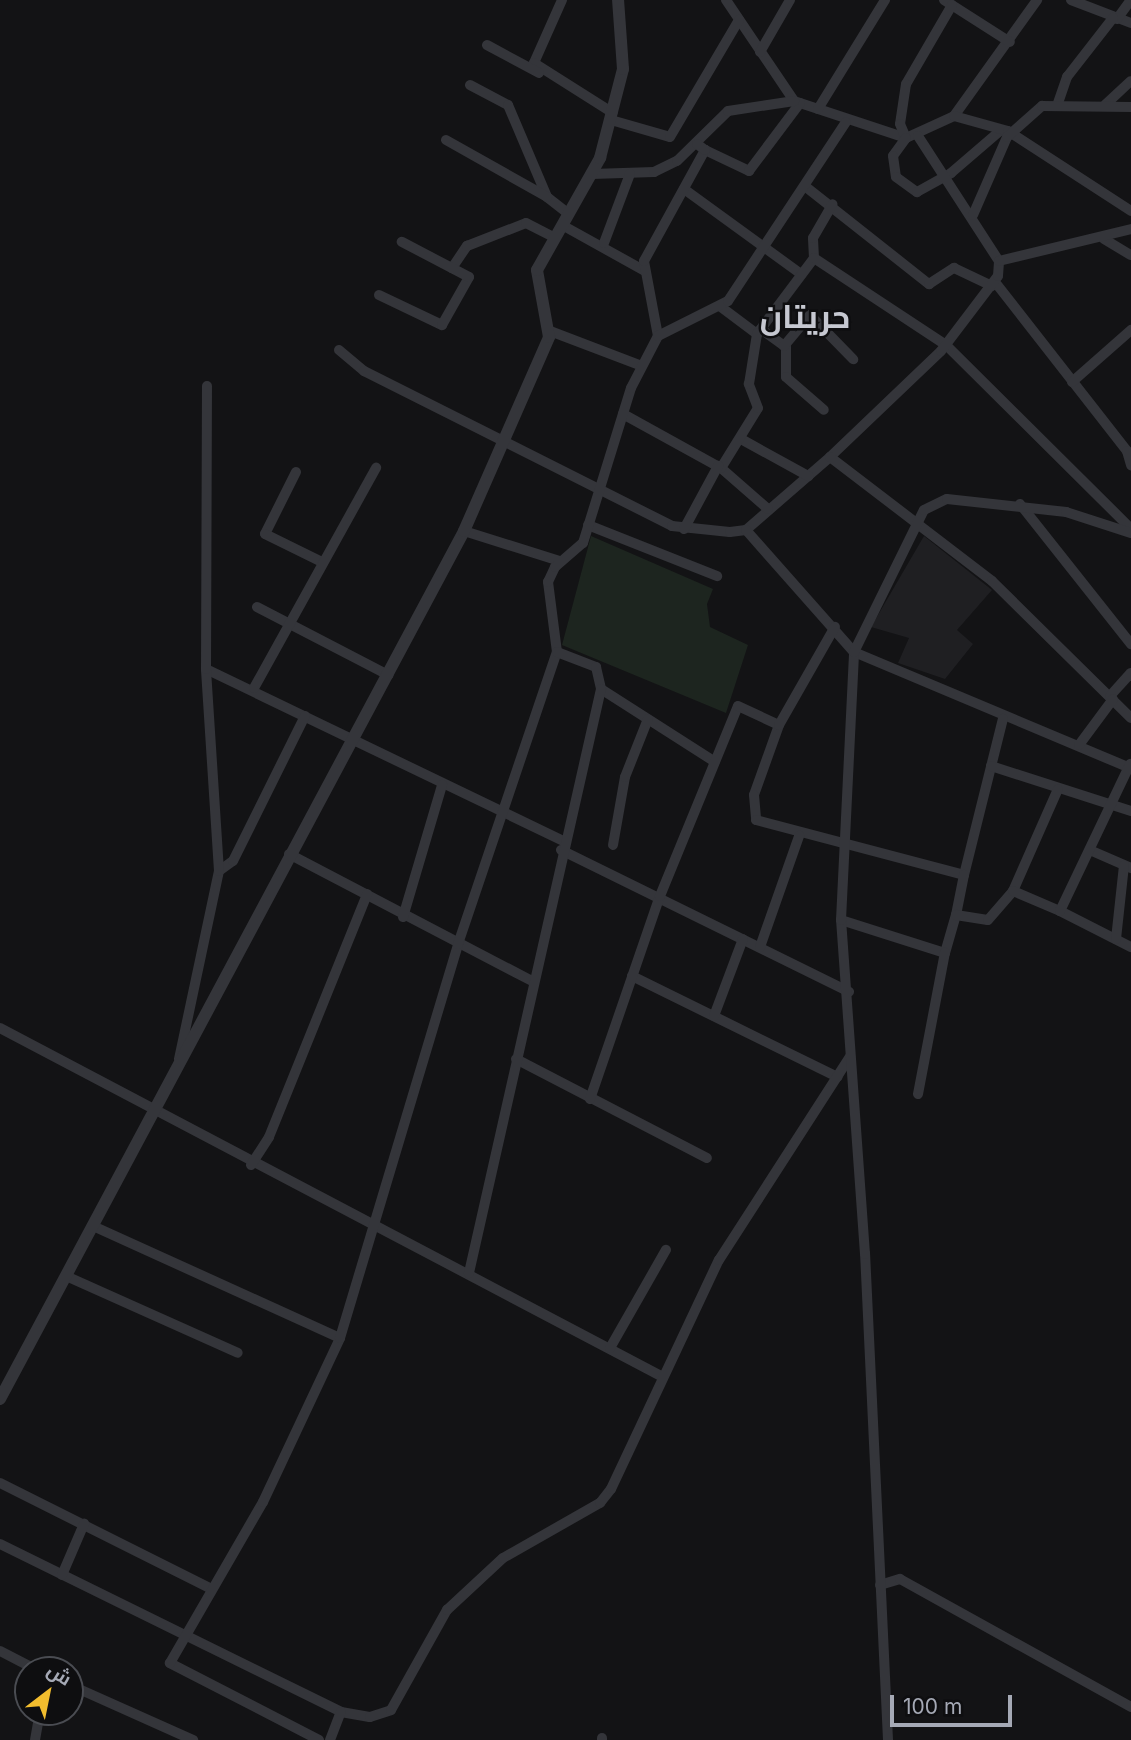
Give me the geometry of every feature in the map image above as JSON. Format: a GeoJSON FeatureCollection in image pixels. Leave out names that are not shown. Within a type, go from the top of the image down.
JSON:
{"type":"FeatureCollection","features":[{"type":"Feature","properties":{"kind":"street"},"geometry":{"type":"LineString","coordinates":[[562,0],[534,63],[612,116]]}},
{"type":"Feature","properties":{"kind":"street"},"geometry":{"type":"LineString","coordinates":[[0,1399],[157,1111],[179,1060],[464,531],[550,331],[537,278],[553,237],[566,220],[592,174],[612,116],[623,69],[618,0]]}},
{"type":"Feature","properties":{"kind":"street"},"geometry":{"type":"LineString","coordinates":[[726,0],[797,102]]}},
{"type":"Feature","properties":{"kind":"street"},"geometry":{"type":"LineString","coordinates":[[760,52],[790,0]]}},
{"type":"Feature","properties":{"kind":"street"},"geometry":{"type":"LineString","coordinates":[[818,109],[885,0]]}},
{"type":"Feature","properties":{"kind":"street"},"geometry":{"type":"LineString","coordinates":[[658,336],[644,261],[684,189],[701,147],[729,111],[797,102],[846,122],[906,138],[918,136],[954,116],[1010,42],[1037,0]]}},
{"type":"Feature","properties":{"kind":"street"},"geometry":{"type":"LineString","coordinates":[[1071,0],[1131,23]]}},
{"type":"Feature","properties":{"kind":"street"},"geometry":{"type":"LineString","coordinates":[[1058,103],[1067,77],[1131,0]]}},
{"type":"Feature","properties":{"kind":"street"},"geometry":{"type":"LineString","coordinates":[[906,138],[900,124],[906,83],[949,2],[1010,42]]}},
{"type":"Feature","properties":{"kind":"street"},"geometry":{"type":"LineString","coordinates":[[487,45],[612,116],[670,137],[739,20]]}},
{"type":"Feature","properties":{"kind":"street"},"geometry":{"type":"LineString","coordinates":[[1105,105],[1131,81]]}},
{"type":"Feature","properties":{"kind":"street"},"geometry":{"type":"LineString","coordinates":[[470,85],[508,105],[547,197],[566,220],[645,271]]}},
{"type":"Feature","properties":{"kind":"street"},"geometry":{"type":"LineString","coordinates":[[701,147],[750,171],[797,102]]}},
{"type":"Feature","properties":{"kind":"street"},"geometry":{"type":"LineString","coordinates":[[906,138],[893,156],[896,177],[917,192],[945,176],[1042,106],[1058,103],[1131,107]]}},
{"type":"Feature","properties":{"kind":"street"},"geometry":{"type":"LineString","coordinates":[[954,116],[1006,132],[1131,211]]}},
{"type":"Feature","properties":{"kind":"street"},"geometry":{"type":"LineString","coordinates":[[319,1740],[170,1663],[210,1588],[263,1502],[340,1338],[377,1226],[458,944],[557,652],[548,582],[560,561],[583,543],[623,414],[642,366],[658,336],[721,307],[766,251],[846,122]]}},
{"type":"Feature","properties":{"kind":"street"},"geometry":{"type":"LineString","coordinates":[[973,215],[1006,132]]}},
{"type":"Feature","properties":{"kind":"street"},"geometry":{"type":"LineString","coordinates":[[339,350],[364,371],[598,491],[684,529],[746,530],[830,457],[946,345],[993,284],[999,261],[973,215],[918,136]]}},
{"type":"Feature","properties":{"kind":"street"},"geometry":{"type":"LineString","coordinates":[[446,140],[547,197]]}},
{"type":"Feature","properties":{"kind":"street"},"geometry":{"type":"LineString","coordinates":[[592,174],[654,172],[701,147]]}},
{"type":"Feature","properties":{"kind":"street"},"geometry":{"type":"LineString","coordinates":[[604,243],[630,174]]}},
{"type":"Feature","properties":{"kind":"street"},"geometry":{"type":"LineString","coordinates":[[806,187],[833,204],[929,284],[954,268],[993,284],[1129,449],[1131,465]]}},
{"type":"Feature","properties":{"kind":"street"},"geometry":{"type":"LineString","coordinates":[[684,189],[746,229],[766,251],[801,274]]}},
{"type":"Feature","properties":{"kind":"street"},"geometry":{"type":"LineString","coordinates":[[684,529],[719,467],[741,439],[759,401],[749,384],[759,331],[814,258],[813,238],[833,204]]}},
{"type":"Feature","properties":{"kind":"street"},"geometry":{"type":"LineString","coordinates":[[452,268],[467,246],[526,223],[553,237]]}},
{"type":"Feature","properties":{"kind":"street"},"geometry":{"type":"LineString","coordinates":[[999,261],[1104,239],[1131,229]]}},
{"type":"Feature","properties":{"kind":"street"},"geometry":{"type":"LineString","coordinates":[[1104,239],[1131,255]]}},
{"type":"Feature","properties":{"kind":"street"},"geometry":{"type":"LineString","coordinates":[[379,295],[442,326],[469,278],[402,242]]}},
{"type":"Feature","properties":{"kind":"street"},"geometry":{"type":"LineString","coordinates":[[814,258],[946,345],[1131,531]]}},
{"type":"Feature","properties":{"kind":"street"},"geometry":{"type":"LineString","coordinates":[[721,307],[784,346]]}},
{"type":"Feature","properties":{"kind":"street"},"geometry":{"type":"LineString","coordinates":[[824,410],[786,377],[784,346],[810,315],[853,359]]}},
{"type":"Feature","properties":{"kind":"street"},"geometry":{"type":"LineString","coordinates":[[1072,382],[1131,330]]}},
{"type":"Feature","properties":{"kind":"street"},"geometry":{"type":"LineString","coordinates":[[550,331],[642,366]]}},
{"type":"Feature","properties":{"kind":"street"},"geometry":{"type":"LineString","coordinates":[[179,1060],[219,871],[206,669],[207,386]]}},
{"type":"Feature","properties":{"kind":"street"},"geometry":{"type":"LineString","coordinates":[[623,414],[719,467],[768,509]]}},
{"type":"Feature","properties":{"kind":"street"},"geometry":{"type":"LineString","coordinates":[[741,439],[808,476]]}},
{"type":"Feature","properties":{"kind":"street"},"geometry":{"type":"LineString","coordinates":[[830,457],[992,581],[1131,718]]}},
{"type":"Feature","properties":{"kind":"street"},"geometry":{"type":"LineString","coordinates":[[254,688],[376,468]]}},
{"type":"Feature","properties":{"kind":"street"},"geometry":{"type":"LineString","coordinates":[[296,472],[265,534],[322,562]]}},
{"type":"Feature","properties":{"kind":"street"},"geometry":{"type":"LineString","coordinates":[[888,1740],[850,1057],[849,992],[841,920],[854,652],[924,510],[947,499],[1020,504],[1131,531]]}},
{"type":"Feature","properties":{"kind":"street"},"geometry":{"type":"LineString","coordinates":[[1020,504],[1131,644]]}},
{"type":"Feature","properties":{"kind":"street"},"geometry":{"type":"LineString","coordinates":[[588,525],[717,576]]}},
{"type":"Feature","properties":{"kind":"street"},"geometry":{"type":"LineString","coordinates":[[746,530],[835,626],[854,652],[1003,719],[1129,764],[1114,807],[1060,911]]}},
{"type":"Feature","properties":{"kind":"street"},"geometry":{"type":"LineString","coordinates":[[464,531],[560,561]]}},
{"type":"Feature","properties":{"kind":"street"},"geometry":{"type":"LineString","coordinates":[[257,607],[388,676]]}},
{"type":"Feature","properties":{"kind":"street"},"geometry":{"type":"LineString","coordinates":[[835,626],[779,724],[751,810],[756,820],[799,836],[964,874]]}},
{"type":"Feature","properties":{"kind":"street"},"geometry":{"type":"LineString","coordinates":[[470,1273],[562,845],[601,689],[596,667],[557,652]]}},
{"type":"Feature","properties":{"kind":"street"},"geometry":{"type":"LineString","coordinates":[[206,669],[254,688],[442,785],[503,808],[562,845],[849,992]]}},
{"type":"Feature","properties":{"kind":"street"},"geometry":{"type":"LineString","coordinates":[[1079,744],[1131,673]]}},
{"type":"Feature","properties":{"kind":"street"},"geometry":{"type":"LineString","coordinates":[[601,689],[715,762]]}},
{"type":"Feature","properties":{"kind":"street"},"geometry":{"type":"LineString","coordinates":[[590,1099],[660,897],[738,706],[779,724]]}},
{"type":"Feature","properties":{"kind":"street"},"geometry":{"type":"LineString","coordinates":[[219,871],[233,861],[305,716]]}},
{"type":"Feature","properties":{"kind":"street"},"geometry":{"type":"LineString","coordinates":[[613,845],[625,777],[648,719]]}},
{"type":"Feature","properties":{"kind":"street"},"geometry":{"type":"LineString","coordinates":[[918,1094],[945,953],[1003,719]]}},
{"type":"Feature","properties":{"kind":"street"},"geometry":{"type":"LineString","coordinates":[[991,766],[1131,811]]}},
{"type":"Feature","properties":{"kind":"street"},"geometry":{"type":"LineString","coordinates":[[403,917],[442,785]]}},
{"type":"Feature","properties":{"kind":"street"},"geometry":{"type":"LineString","coordinates":[[956,915],[988,920],[1013,891],[1058,789]]}},
{"type":"Feature","properties":{"kind":"street"},"geometry":{"type":"LineString","coordinates":[[760,947],[799,836]]}},
{"type":"Feature","properties":{"kind":"street"},"geometry":{"type":"LineString","coordinates":[[1092,850],[1127,867],[1116,939]]}},
{"type":"Feature","properties":{"kind":"street"},"geometry":{"type":"LineString","coordinates":[[289,854],[367,894],[403,917],[532,981]]}},
{"type":"Feature","properties":{"kind":"street"},"geometry":{"type":"LineString","coordinates":[[1013,891],[1131,947]]}},
{"type":"Feature","properties":{"kind":"street"},"geometry":{"type":"LineString","coordinates":[[251,1165],[269,1137],[367,894]]}},
{"type":"Feature","properties":{"kind":"street"},"geometry":{"type":"LineString","coordinates":[[841,920],[945,953]]}},
{"type":"Feature","properties":{"kind":"street"},"geometry":{"type":"LineString","coordinates":[[714,1016],[743,939]]}},
{"type":"Feature","properties":{"kind":"street"},"geometry":{"type":"LineString","coordinates":[[632,976],[837,1077]]}},
{"type":"Feature","properties":{"kind":"street"},"geometry":{"type":"LineString","coordinates":[[0,1028],[157,1111],[251,1165],[470,1273],[661,1376]]}},
{"type":"Feature","properties":{"kind":"street"},"geometry":{"type":"LineString","coordinates":[[0,1544],[341,1712],[370,1717],[391,1710],[447,1609],[503,1558],[600,1503],[719,1260],[850,1057]]}},
{"type":"Feature","properties":{"kind":"street"},"geometry":{"type":"LineString","coordinates":[[516,1059],[707,1158]]}},
{"type":"Feature","properties":{"kind":"street"},"geometry":{"type":"LineString","coordinates":[[93,1226],[340,1338]]}},
{"type":"Feature","properties":{"kind":"street"},"geometry":{"type":"LineString","coordinates":[[610,1348],[666,1250]]}},
{"type":"Feature","properties":{"kind":"street"},"geometry":{"type":"LineString","coordinates":[[66,1276],[238,1353]]}},
{"type":"Feature","properties":{"kind":"street"},"geometry":{"type":"LineString","coordinates":[[0,1483],[210,1588]]}},
{"type":"Feature","properties":{"kind":"street"},"geometry":{"type":"LineString","coordinates":[[62,1575],[84,1524]]}},
{"type":"Feature","properties":{"kind":"street"},"geometry":{"type":"LineString","coordinates":[[880,1585],[900,1579],[1131,1707]]}},
{"type":"Feature","properties":{"kind":"street"},"geometry":{"type":"LineString","coordinates":[[84,1691],[193,1740]]}},
{"type":"Feature","properties":{"kind":"street"},"geometry":{"type":"LineString","coordinates":[[330,1740],[341,1712]]}},
{"type":"Feature","properties":{"kind":"shaded area"},"geometry":{"type":"Polygon","coordinates":[[[591,536],[713,589],[707,604],[710,627],[748,645],[726,713],[562,645],[591,536]]]}},
{"type":"Feature","properties":{"kind":"shaded area"},"geometry":{"type":"Polygon","coordinates":[[[924,536],[992,590],[957,630],[973,644],[945,679],[898,663],[909,638],[871,627],[924,536]]]}},
{"type":"Feature","properties":{"kind":"district","name":"حريتان"},"geometry":{"type":"Point","coordinates":[805,317]}}]}
